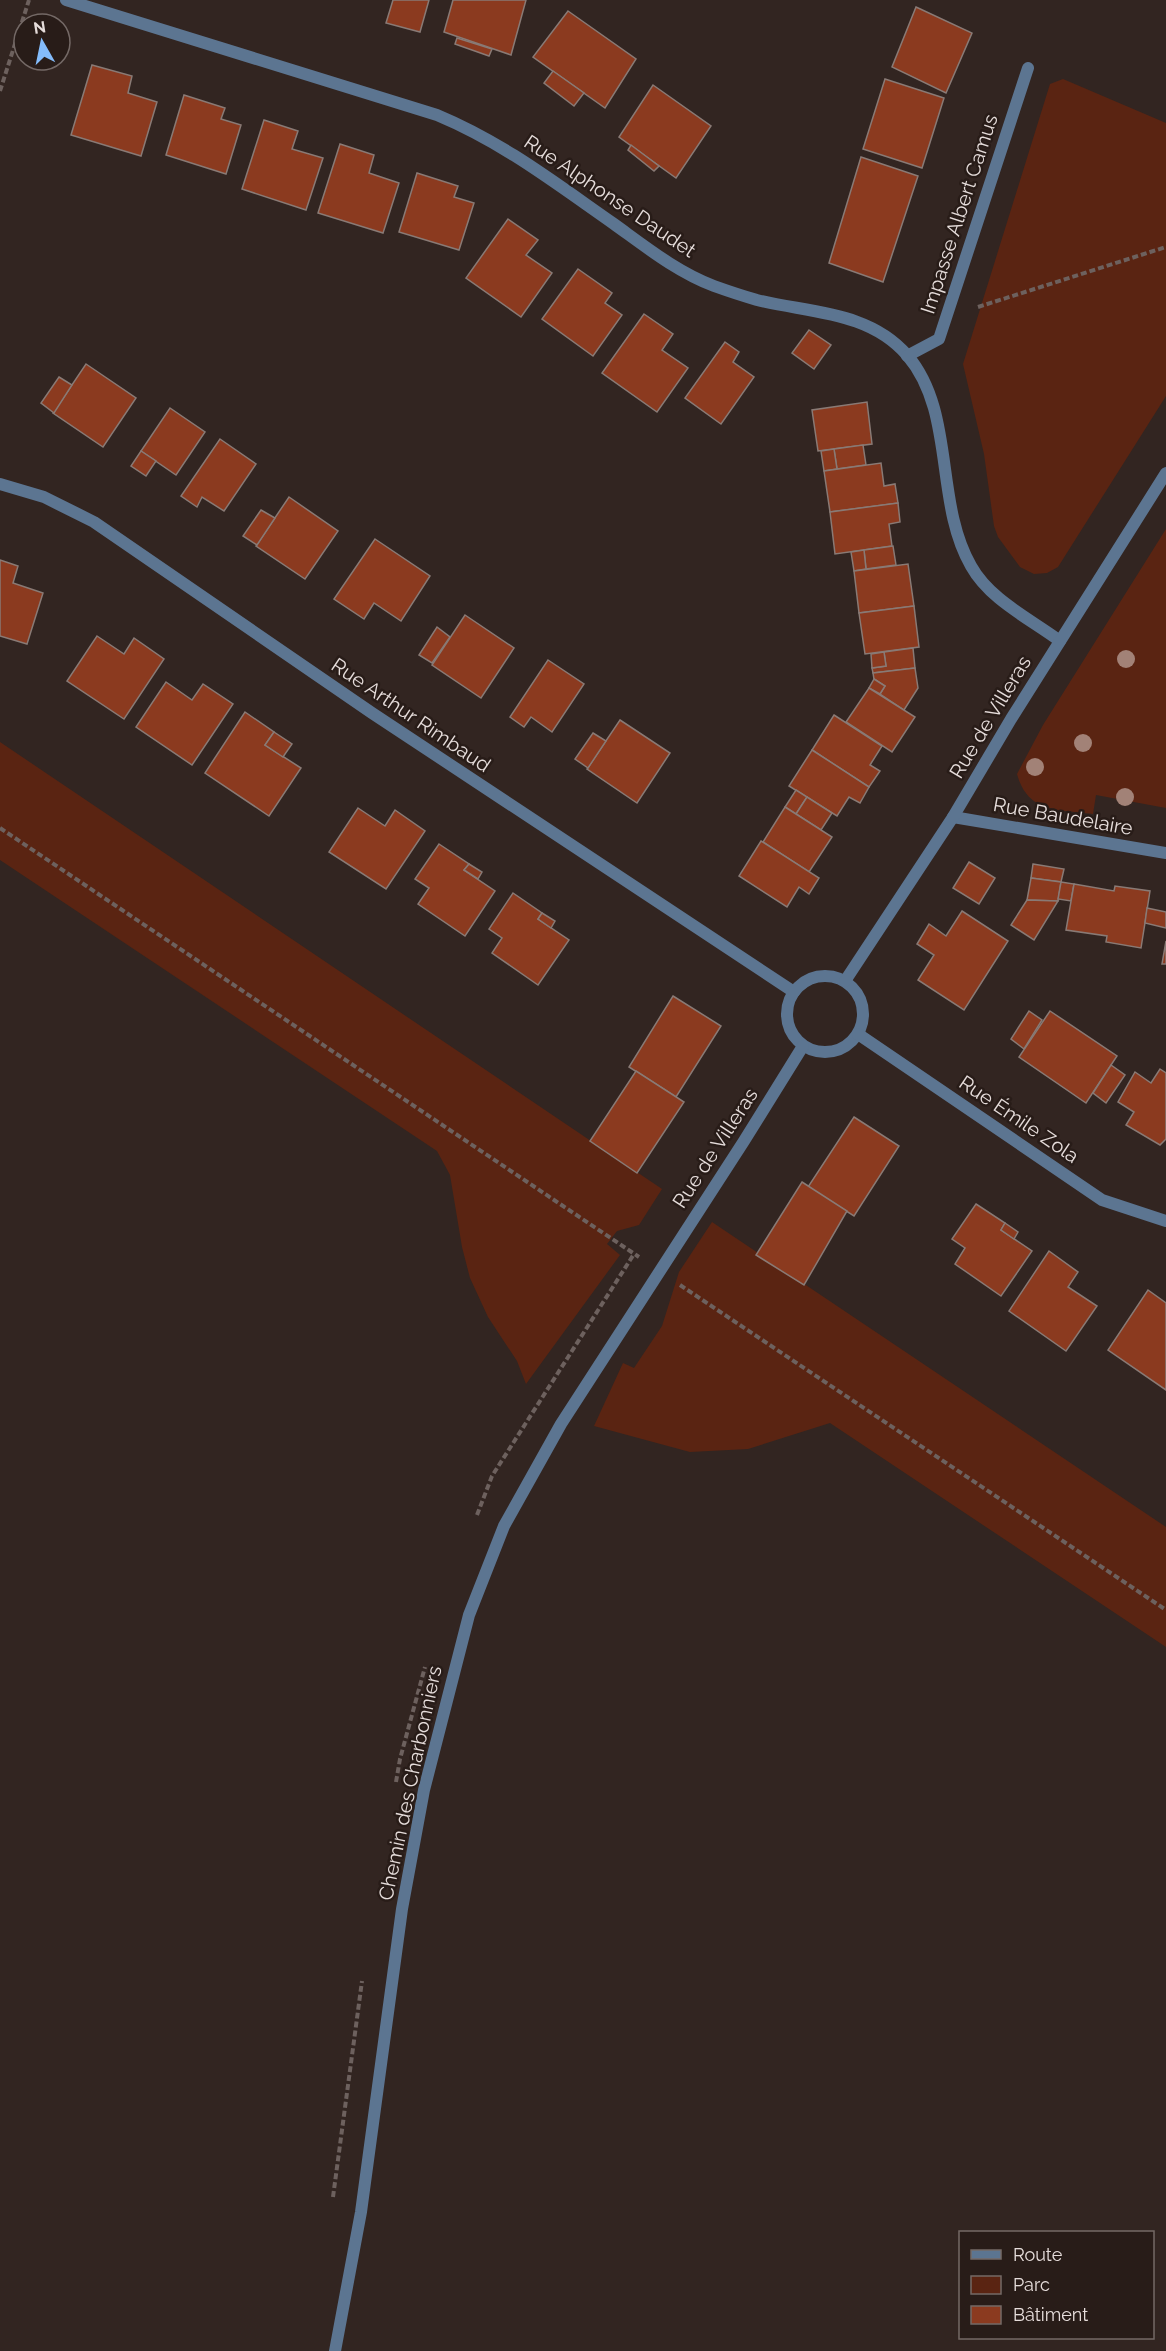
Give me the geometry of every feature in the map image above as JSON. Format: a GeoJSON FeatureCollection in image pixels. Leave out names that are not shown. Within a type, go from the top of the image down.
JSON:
{"type":"FeatureCollection","features":[{"type":"Feature","properties":{"kind":"street","name":"Rue Alphonse Daudet"},"geometry":{"type":"LineString","coordinates":[[66,0],[437,115],[474,130],[506,148],[669,264],[713,286],[757,300],[841,315],[890,339],[908,356],[924,380],[935,412],[956,533],[971,567],[996,597],[1060,641]]}},
{"type":"Feature","properties":{"kind":"street","name":"Impasse Albert Camus"},"geometry":{"type":"LineString","coordinates":[[908,356],[939,339],[1028,68]]}},
{"type":"Feature","properties":{"kind":"street","name":"Rue de Villeras"},"geometry":{"type":"LineString","coordinates":[[845,981],[953,817],[1166,473]]}},
{"type":"Feature","properties":{"kind":"street","name":"Rue Arthur Rimbaud"},"geometry":{"type":"LineString","coordinates":[[0,484],[44,497],[94,522],[381,719],[794,992]]}},
{"type":"Feature","properties":{"kind":"street","name":"Rue Baudelaire"},"geometry":{"type":"LineString","coordinates":[[953,817],[1166,853]]}},
{"type":"Feature","properties":{"kind":"street"},"geometry":{"type":"LineString","coordinates":[[823,976],[835,976],[845,981],[860,999],[863,1011],[858,1034],[850,1044],[827,1053],[803,1046],[794,1037],[786,1015],[788,1002],[794,992],[802,983],[823,976]]}},
{"type":"Feature","properties":{"kind":"street","name":"Rue Émile Zola"},"geometry":{"type":"LineString","coordinates":[[858,1034],[1102,1200],[1166,1221]]}},
{"type":"Feature","properties":{"kind":"street","name":"Rue de Villeras"},"geometry":{"type":"LineString","coordinates":[[659,1271],[803,1046]]}},
{"type":"Feature","properties":{"kind":"street","name":"Chemin des Charbonniers"},"geometry":{"type":"LineString","coordinates":[[334,2351],[361,2212],[404,1899],[424,1790],[469,1615],[504,1526],[561,1424],[659,1271]]}},
{"type":"Feature","properties":{"kind":"path"},"geometry":{"type":"LineString","coordinates":[[0,91],[29,0]]}},
{"type":"Feature","properties":{"kind":"path"},"geometry":{"type":"LineString","coordinates":[[977,308],[1166,247]]}},
{"type":"Feature","properties":{"kind":"path"},"geometry":{"type":"LineString","coordinates":[[0,828],[645,1262]]}},
{"type":"Feature","properties":{"kind":"path"},"geometry":{"type":"LineString","coordinates":[[553,1380],[634,1254]]}},
{"type":"Feature","properties":{"kind":"path"},"geometry":{"type":"LineString","coordinates":[[674,1281],[1166,1610]]}},
{"type":"Feature","properties":{"kind":"green space"},"geometry":{"type":"Polygon","coordinates":[[[1063,79],[1166,123],[1166,396],[1058,567],[1047,573],[1034,574],[1020,567],[998,537],[994,526],[984,454],[963,364],[1050,84],[1063,79]]]}},
{"type":"Feature","properties":{"kind":"green space"},"geometry":{"type":"Polygon","coordinates":[[[1166,529],[1166,808],[1096,795],[1093,814],[1057,810],[1037,803],[1022,787],[1017,774],[1043,725],[1166,529]]]}},
{"type":"Feature","properties":{"kind":"green space"},"geometry":{"type":"Polygon","coordinates":[[[0,742],[662,1189],[639,1225],[617,1231],[607,1244],[620,1255],[526,1384],[517,1361],[488,1317],[470,1278],[462,1247],[450,1175],[437,1151],[0,860],[0,742]]]}},
{"type":"Feature","properties":{"kind":"green space"},"geometry":{"type":"Polygon","coordinates":[[[712,1222],[1166,1527],[1166,1647],[830,1423],[748,1449],[690,1452],[594,1426],[623,1363],[634,1368],[662,1326],[679,1272],[712,1222]]]}},
{"type":"Feature","properties":{"kind":"building"},"geometry":{"type":"Polygon","coordinates":[[[393,0],[429,0],[420,32],[386,23],[393,0]]]}},
{"type":"Feature","properties":{"kind":"building"},"geometry":{"type":"Polygon","coordinates":[[[453,0],[526,0],[511,55],[444,32],[453,0]]]}},
{"type":"Feature","properties":{"kind":"building"},"geometry":{"type":"Polygon","coordinates":[[[916,7],[972,33],[946,93],[892,67],[916,7]]]}},
{"type":"Feature","properties":{"kind":"building"},"geometry":{"type":"Polygon","coordinates":[[[568,11],[636,59],[605,108],[533,57],[568,11]]]}},
{"type":"Feature","properties":{"kind":"building"},"geometry":{"type":"Polygon","coordinates":[[[457,38],[492,49],[489,56],[455,44],[457,38]]]}},
{"type":"Feature","properties":{"kind":"building"},"geometry":{"type":"Polygon","coordinates":[[[92,65],[132,76],[128,93],[157,102],[141,156],[71,135],[92,65]]]}},
{"type":"Feature","properties":{"kind":"building"},"geometry":{"type":"Polygon","coordinates":[[[553,71],[584,93],[574,106],[544,83],[553,71]]]}},
{"type":"Feature","properties":{"kind":"building"},"geometry":{"type":"Polygon","coordinates":[[[885,79],[944,98],[922,168],[863,149],[885,79]]]}},
{"type":"Feature","properties":{"kind":"building"},"geometry":{"type":"Polygon","coordinates":[[[653,85],[711,126],[676,178],[619,137],[653,85]]]}},
{"type":"Feature","properties":{"kind":"building"},"geometry":{"type":"Polygon","coordinates":[[[184,95],[225,108],[221,119],[241,125],[226,174],[166,155],[184,95]]]}},
{"type":"Feature","properties":{"kind":"building"},"geometry":{"type":"Polygon","coordinates":[[[264,120],[298,131],[292,149],[323,158],[306,210],[242,189],[264,120]]]}},
{"type":"Feature","properties":{"kind":"building"},"geometry":{"type":"Polygon","coordinates":[[[340,144],[374,155],[369,173],[399,183],[383,233],[318,213],[340,144]]]}},
{"type":"Feature","properties":{"kind":"building"},"geometry":{"type":"Polygon","coordinates":[[[631,145],[659,166],[654,171],[628,150],[631,145]]]}},
{"type":"Feature","properties":{"kind":"building"},"geometry":{"type":"Polygon","coordinates":[[[861,157],[918,176],[883,282],[829,263],[861,157]]]}},
{"type":"Feature","properties":{"kind":"building"},"geometry":{"type":"Polygon","coordinates":[[[417,173],[458,186],[454,197],[474,203],[459,250],[399,232],[417,173]]]}},
{"type":"Feature","properties":{"kind":"building"},"geometry":{"type":"Polygon","coordinates":[[[508,219],[538,240],[526,255],[552,273],[521,317],[466,278],[508,219]]]}},
{"type":"Feature","properties":{"kind":"building"},"geometry":{"type":"Polygon","coordinates":[[[578,269],[612,293],[605,303],[622,315],[593,356],[542,319],[578,269]]]}},
{"type":"Feature","properties":{"kind":"building"},"geometry":{"type":"Polygon","coordinates":[[[644,314],[673,334],[662,350],[688,368],[657,412],[602,373],[644,314]]]}},
{"type":"Feature","properties":{"kind":"building"},"geometry":{"type":"Polygon","coordinates":[[[809,330],[831,345],[814,369],[792,353],[809,330]]]}},
{"type":"Feature","properties":{"kind":"building"},"geometry":{"type":"Polygon","coordinates":[[[725,342],[739,352],[733,362],[754,377],[721,424],[685,398],[725,342]]]}},
{"type":"Feature","properties":{"kind":"building"},"geometry":{"type":"Polygon","coordinates":[[[86,364],[136,398],[103,447],[53,413],[86,364]]]}},
{"type":"Feature","properties":{"kind":"building"},"geometry":{"type":"Polygon","coordinates":[[[59,377],[72,385],[54,413],[41,403],[59,377]]]}},
{"type":"Feature","properties":{"kind":"building"},"geometry":{"type":"Polygon","coordinates":[[[867,402],[872,444],[818,451],[812,410],[867,402]]]}},
{"type":"Feature","properties":{"kind":"building"},"geometry":{"type":"Polygon","coordinates":[[[170,408],[205,432],[176,475],[141,451],[170,408]]]}},
{"type":"Feature","properties":{"kind":"building"},"geometry":{"type":"Polygon","coordinates":[[[220,439],[256,464],[224,511],[202,497],[197,507],[181,496],[220,439]]]}},
{"type":"Feature","properties":{"kind":"building"},"geometry":{"type":"Polygon","coordinates":[[[863,445],[866,465],[837,469],[834,449],[863,445]]]}},
{"type":"Feature","properties":{"kind":"building"},"geometry":{"type":"Polygon","coordinates":[[[834,449],[837,469],[824,471],[821,451],[834,449]]]}},
{"type":"Feature","properties":{"kind":"building"},"geometry":{"type":"Polygon","coordinates":[[[141,451],[156,461],[146,476],[131,466],[141,451]]]}},
{"type":"Feature","properties":{"kind":"building"},"geometry":{"type":"Polygon","coordinates":[[[881,463],[884,486],[895,484],[898,503],[830,512],[824,471],[881,463]]]}},
{"type":"Feature","properties":{"kind":"building"},"geometry":{"type":"Polygon","coordinates":[[[289,497],[338,531],[305,579],[256,546],[289,497]]]}},
{"type":"Feature","properties":{"kind":"building"},"geometry":{"type":"Polygon","coordinates":[[[898,503],[900,522],[889,524],[892,546],[835,554],[830,512],[898,503]]]}},
{"type":"Feature","properties":{"kind":"building"},"geometry":{"type":"Polygon","coordinates":[[[261,510],[275,518],[257,545],[243,536],[261,510]]]}},
{"type":"Feature","properties":{"kind":"building"},"geometry":{"type":"Polygon","coordinates":[[[375,539],[430,576],[401,621],[374,603],[364,619],[334,599],[375,539]]]}},
{"type":"Feature","properties":{"kind":"building"},"geometry":{"type":"Polygon","coordinates":[[[893,546],[896,565],[866,569],[864,550],[893,546]]]}},
{"type":"Feature","properties":{"kind":"building"},"geometry":{"type":"Polygon","coordinates":[[[864,550],[866,569],[854,571],[851,552],[864,550]]]}},
{"type":"Feature","properties":{"kind":"building"},"geometry":{"type":"Polygon","coordinates":[[[0,560],[18,566],[13,583],[43,593],[27,644],[0,636],[0,560]]]}},
{"type":"Feature","properties":{"kind":"building"},"geometry":{"type":"Polygon","coordinates":[[[908,564],[914,606],[859,613],[854,571],[908,564]]]}},
{"type":"Feature","properties":{"kind":"building"},"geometry":{"type":"Polygon","coordinates":[[[914,606],[919,647],[865,654],[859,613],[914,606]]]}},
{"type":"Feature","properties":{"kind":"building"},"geometry":{"type":"Polygon","coordinates":[[[465,615],[514,648],[481,698],[432,665],[465,615]]]}},
{"type":"Feature","properties":{"kind":"building"},"geometry":{"type":"Polygon","coordinates":[[[437,627],[450,637],[432,663],[419,655],[437,627]]]}},
{"type":"Feature","properties":{"kind":"building"},"geometry":{"type":"Polygon","coordinates":[[[97,636],[124,654],[134,638],[164,659],[124,719],[67,681],[97,636]]]}},
{"type":"Feature","properties":{"kind":"building"},"geometry":{"type":"Polygon","coordinates":[[[913,648],[915,668],[873,673],[872,668],[886,666],[884,652],[913,648]]]}},
{"type":"Feature","properties":{"kind":"building"},"geometry":{"type":"Polygon","coordinates":[[[884,652],[886,666],[872,668],[871,654],[884,652]]]}},
{"type":"Feature","properties":{"kind":"building"},"geometry":{"type":"Polygon","coordinates":[[[548,660],[584,684],[552,732],[531,717],[524,727],[510,717],[548,660]]]}},
{"type":"Feature","properties":{"kind":"building"},"geometry":{"type":"Polygon","coordinates":[[[915,668],[918,688],[904,710],[880,694],[885,686],[874,679],[873,673],[915,668]]]}},
{"type":"Feature","properties":{"kind":"building"},"geometry":{"type":"Polygon","coordinates":[[[874,679],[885,686],[880,694],[869,688],[874,679]]]}},
{"type":"Feature","properties":{"kind":"building"},"geometry":{"type":"Polygon","coordinates":[[[166,682],[192,700],[203,684],[233,704],[192,765],[136,727],[166,682]]]}},
{"type":"Feature","properties":{"kind":"building"},"geometry":{"type":"Polygon","coordinates":[[[869,688],[915,717],[892,752],[846,722],[869,688]]]}},
{"type":"Feature","properties":{"kind":"building"},"geometry":{"type":"Polygon","coordinates":[[[245,712],[274,732],[265,745],[301,768],[269,816],[205,773],[245,712]]]}},
{"type":"Feature","properties":{"kind":"building"},"geometry":{"type":"Polygon","coordinates":[[[834,715],[882,746],[870,765],[880,771],[869,787],[812,750],[834,715]]]}},
{"type":"Feature","properties":{"kind":"building"},"geometry":{"type":"Polygon","coordinates":[[[620,720],[670,753],[637,803],[587,769],[620,720]]]}},
{"type":"Feature","properties":{"kind":"building"},"geometry":{"type":"Polygon","coordinates":[[[274,732],[292,744],[283,757],[265,745],[274,732]]]}},
{"type":"Feature","properties":{"kind":"building"},"geometry":{"type":"Polygon","coordinates":[[[593,733],[606,741],[588,768],[575,759],[593,733]]]}},
{"type":"Feature","properties":{"kind":"building"},"geometry":{"type":"Polygon","coordinates":[[[812,750],[869,787],[860,803],[849,797],[837,816],[789,786],[812,750]]]}},
{"type":"Feature","properties":{"kind":"building"},"geometry":{"type":"Polygon","coordinates":[[[796,790],[807,797],[796,814],[785,807],[796,790]]]}},
{"type":"Feature","properties":{"kind":"building"},"geometry":{"type":"Polygon","coordinates":[[[807,797],[832,813],[821,830],[796,814],[807,797]]]}},
{"type":"Feature","properties":{"kind":"building"},"geometry":{"type":"Polygon","coordinates":[[[785,807],[832,837],[809,872],[763,842],[785,807]]]}},
{"type":"Feature","properties":{"kind":"building"},"geometry":{"type":"Polygon","coordinates":[[[358,808],[385,826],[395,810],[425,831],[386,889],[329,852],[358,808]]]}},
{"type":"Feature","properties":{"kind":"building"},"geometry":{"type":"Polygon","coordinates":[[[761,841],[819,878],[809,894],[799,887],[787,907],[739,876],[761,841]]]}},
{"type":"Feature","properties":{"kind":"building"},"geometry":{"type":"Polygon","coordinates":[[[439,844],[469,864],[464,870],[495,891],[465,936],[418,904],[429,888],[415,879],[439,844]]]}},
{"type":"Feature","properties":{"kind":"building"},"geometry":{"type":"Polygon","coordinates":[[[969,862],[995,878],[979,904],[953,888],[969,862]]]}},
{"type":"Feature","properties":{"kind":"building"},"geometry":{"type":"Polygon","coordinates":[[[469,864],[482,872],[478,879],[464,870],[469,864]]]}},
{"type":"Feature","properties":{"kind":"building"},"geometry":{"type":"Polygon","coordinates":[[[1033,864],[1064,869],[1061,882],[1031,878],[1033,864]]]}},
{"type":"Feature","properties":{"kind":"building"},"geometry":{"type":"Polygon","coordinates":[[[1031,878],[1061,882],[1058,901],[1027,900],[1031,878]]]}},
{"type":"Feature","properties":{"kind":"building"},"geometry":{"type":"Polygon","coordinates":[[[1061,882],[1074,884],[1071,901],[1058,899],[1061,882]]]}},
{"type":"Feature","properties":{"kind":"building"},"geometry":{"type":"Polygon","coordinates":[[[1074,884],[1114,891],[1115,886],[1150,891],[1141,948],[1106,942],[1107,936],[1066,930],[1074,884]]]}},
{"type":"Feature","properties":{"kind":"building"},"geometry":{"type":"Polygon","coordinates":[[[513,893],[542,913],[538,919],[569,940],[538,985],[492,953],[502,938],[489,929],[513,893]]]}},
{"type":"Feature","properties":{"kind":"building"},"geometry":{"type":"Polygon","coordinates":[[[1027,900],[1058,901],[1034,940],[1011,925],[1027,900]]]}},
{"type":"Feature","properties":{"kind":"building"},"geometry":{"type":"Polygon","coordinates":[[[1147,908],[1166,912],[1166,928],[1145,923],[1147,908]]]}},
{"type":"Feature","properties":{"kind":"building"},"geometry":{"type":"Polygon","coordinates":[[[962,911],[1008,941],[964,1010],[918,980],[934,955],[917,944],[929,924],[946,936],[962,911]]]}},
{"type":"Feature","properties":{"kind":"building"},"geometry":{"type":"Polygon","coordinates":[[[542,913],[555,921],[551,928],[538,919],[542,913]]]}},
{"type":"Feature","properties":{"kind":"building"},"geometry":{"type":"Polygon","coordinates":[[[1166,941],[1166,964],[1162,964],[1166,941]]]}},
{"type":"Feature","properties":{"kind":"building"},"geometry":{"type":"Polygon","coordinates":[[[673,996],[721,1026],[676,1097],[629,1067],[673,996]]]}},
{"type":"Feature","properties":{"kind":"building"},"geometry":{"type":"Polygon","coordinates":[[[1029,1011],[1042,1020],[1024,1049],[1011,1039],[1029,1011]]]}},
{"type":"Feature","properties":{"kind":"building"},"geometry":{"type":"Polygon","coordinates":[[[1050,1011],[1117,1056],[1086,1103],[1019,1057],[1050,1011]]]}},
{"type":"Feature","properties":{"kind":"building"},"geometry":{"type":"Polygon","coordinates":[[[1111,1065],[1125,1075],[1106,1103],[1093,1093],[1111,1065]]]}},
{"type":"Feature","properties":{"kind":"building"},"geometry":{"type":"Polygon","coordinates":[[[1160,1069],[1166,1073],[1166,1139],[1160,1145],[1126,1125],[1134,1112],[1118,1102],[1135,1072],[1151,1083],[1160,1069]]]}},
{"type":"Feature","properties":{"kind":"building"},"geometry":{"type":"Polygon","coordinates":[[[636,1071],[684,1102],[637,1173],[590,1141],[636,1071]]]}},
{"type":"Feature","properties":{"kind":"building"},"geometry":{"type":"Polygon","coordinates":[[[854,1117],[899,1146],[854,1216],[808,1187],[854,1117]]]}},
{"type":"Feature","properties":{"kind":"building"},"geometry":{"type":"Polygon","coordinates":[[[802,1182],[847,1211],[804,1285],[756,1255],[802,1182]]]}},
{"type":"Feature","properties":{"kind":"building"},"geometry":{"type":"Polygon","coordinates":[[[976,1204],[1005,1223],[1001,1230],[1032,1251],[1001,1296],[955,1264],[965,1248],[952,1239],[976,1204]]]}},
{"type":"Feature","properties":{"kind":"building"},"geometry":{"type":"Polygon","coordinates":[[[1005,1223],[1018,1232],[1014,1239],[1001,1230],[1005,1223]]]}},
{"type":"Feature","properties":{"kind":"building"},"geometry":{"type":"Polygon","coordinates":[[[1049,1251],[1078,1272],[1068,1287],[1097,1306],[1066,1351],[1009,1311],[1049,1251]]]}},
{"type":"Feature","properties":{"kind":"building"},"geometry":{"type":"Polygon","coordinates":[[[1148,1290],[1166,1303],[1166,1390],[1108,1350],[1148,1290]]]}}]}
